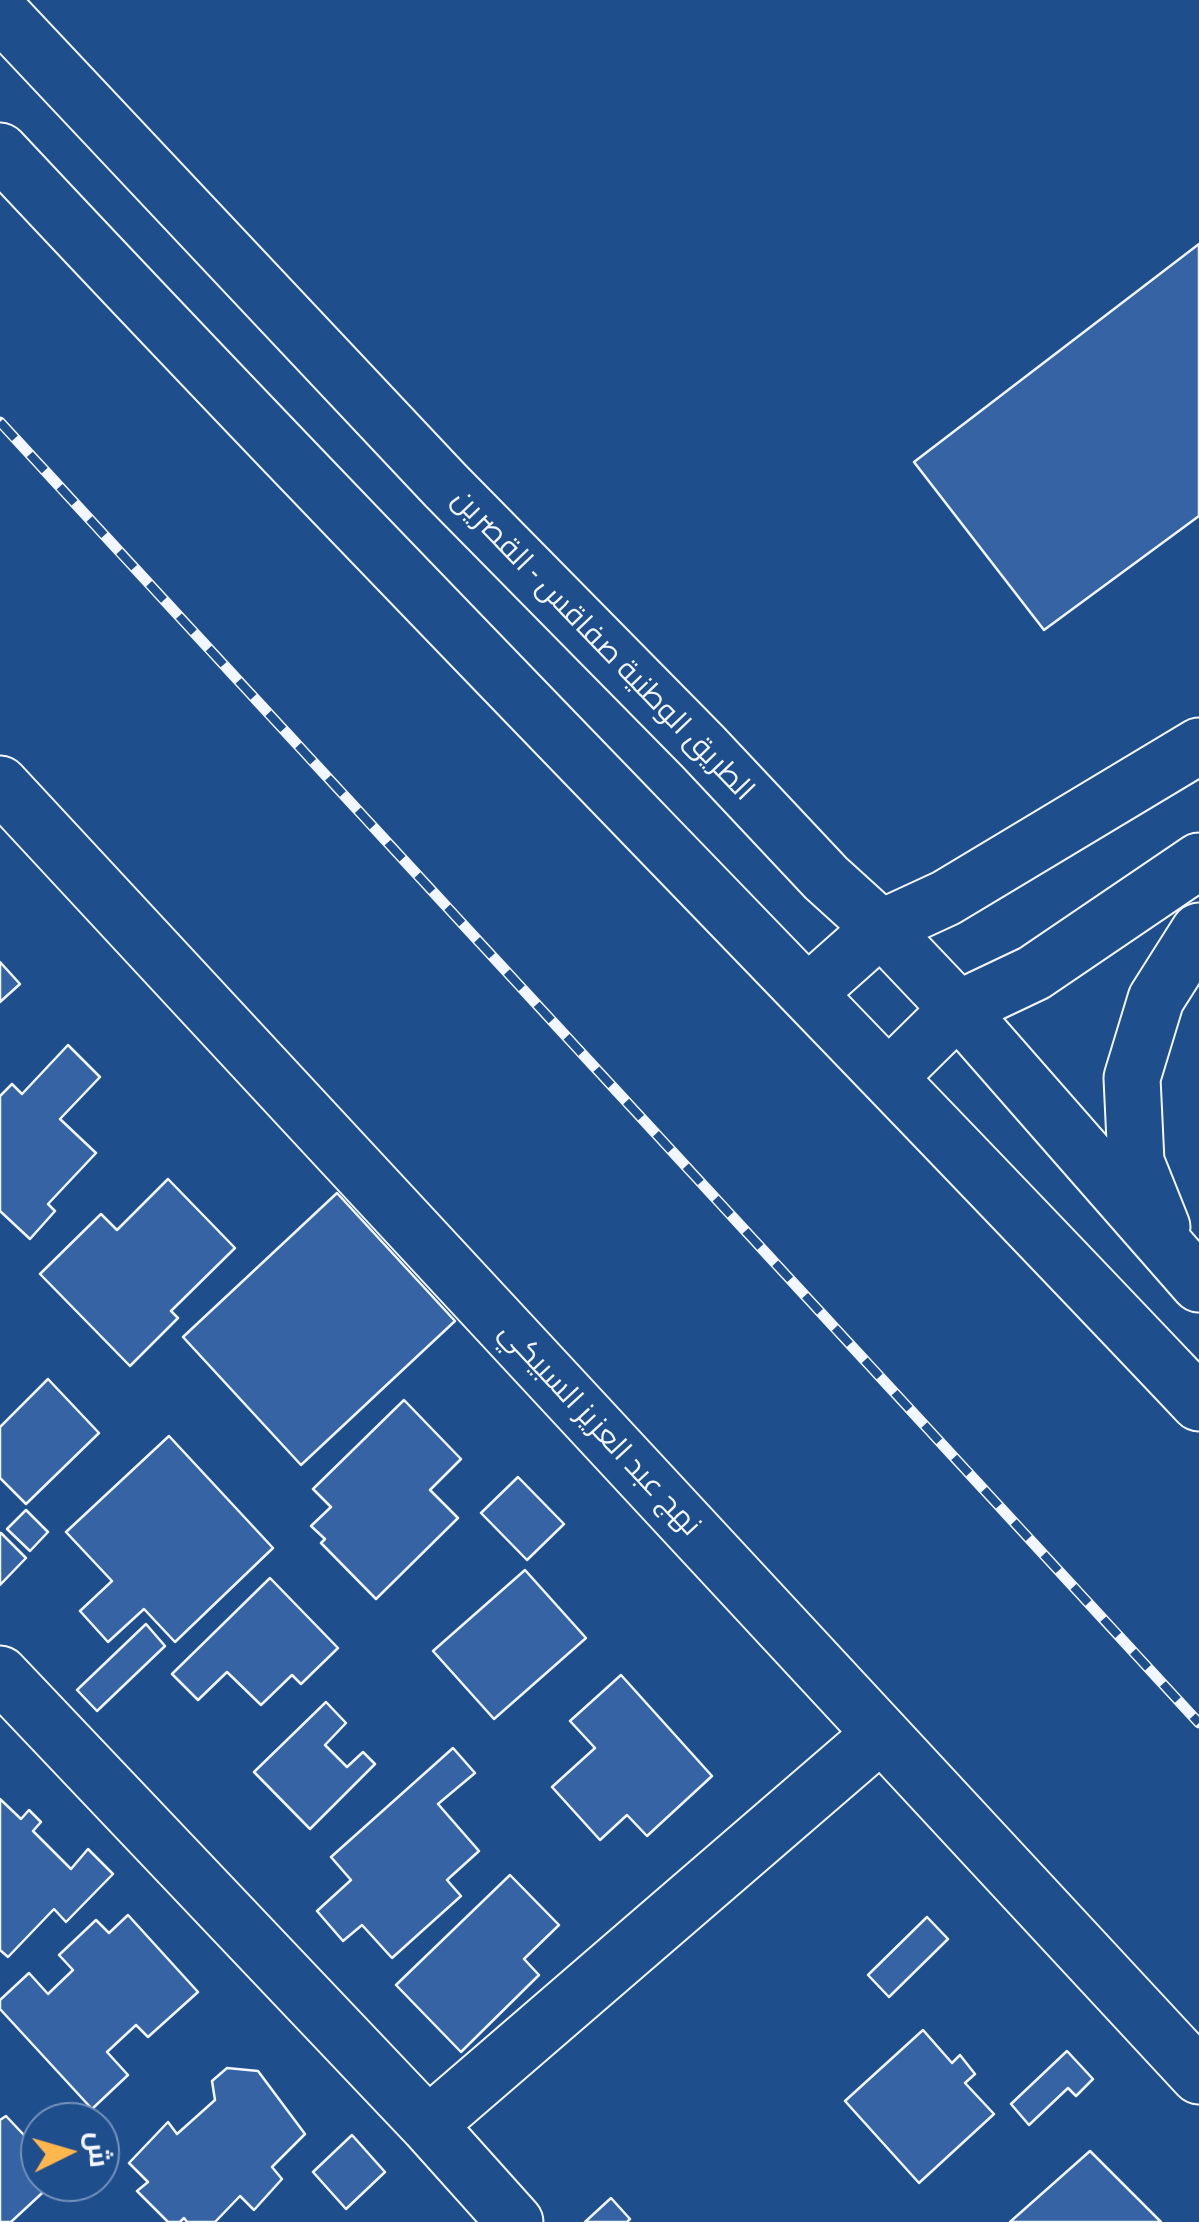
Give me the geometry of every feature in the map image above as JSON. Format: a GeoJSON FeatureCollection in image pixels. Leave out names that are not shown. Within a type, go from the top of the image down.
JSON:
{"type":"FeatureCollection","features":[{"type":"Feature","properties":{"kind":"street","name":"الطريق الوطنية صفاقس - القصرين"},"geometry":{"type":"LineString","coordinates":[[0,12],[446,486],[958,1009],[1186,1271]]}},
{"type":"Feature","properties":{"kind":"street"},"geometry":{"type":"LineString","coordinates":[[0,151],[423,597],[890,1076],[1199,1403]]}},
{"type":"Feature","properties":{"kind":"street"},"geometry":{"type":"LineString","coordinates":[[808,993],[880,928],[946,898],[1199,746]]}},
{"type":"Feature","properties":{"kind":"street","name":"نهج عبد العزيز السبيكي"},"geometry":{"type":"LineString","coordinates":[[0,784],[1199,2076]]}},
{"type":"Feature","properties":{"kind":"street"},"geometry":{"type":"LineString","coordinates":[[890,1076],[958,1009],[1034,973],[1199,862]]}},
{"type":"Feature","properties":{"kind":"street"},"geometry":{"type":"LineString","coordinates":[[1186,1271],[1136,1162],[1132,1078],[1156,999],[1199,930]]}},
{"type":"Feature","properties":{"kind":"street"},"geometry":{"type":"LineString","coordinates":[[0,1674],[428,2125],[514,2222]]}},
{"type":"Feature","properties":{"kind":"street"},"geometry":{"type":"LineString","coordinates":[[428,2125],[882,1734]]}},
{"type":"Feature","properties":{"kind":"building"},"geometry":{"type":"Polygon","coordinates":[[[1199,244],[1199,516],[1044,630],[914,462],[1199,244]]]}},
{"type":"Feature","properties":{"kind":"building"},"geometry":{"type":"Polygon","coordinates":[[[0,962],[20,984],[0,1002],[0,962]]]}},
{"type":"Feature","properties":{"kind":"building"},"geometry":{"type":"Polygon","coordinates":[[[68,1045],[100,1077],[60,1119],[96,1153],[48,1204],[55,1211],[30,1239],[0,1211],[0,1096],[12,1084],[22,1094],[68,1045]]]}},
{"type":"Feature","properties":{"kind":"building"},"geometry":{"type":"Polygon","coordinates":[[[168,1179],[235,1248],[171,1311],[178,1318],[130,1366],[40,1274],[101,1214],[117,1230],[168,1179]]]}},
{"type":"Feature","properties":{"kind":"building"},"geometry":{"type":"Polygon","coordinates":[[[337,1193],[455,1321],[301,1465],[183,1337],[337,1193]]]}},
{"type":"Feature","properties":{"kind":"building"},"geometry":{"type":"Polygon","coordinates":[[[48,1379],[99,1433],[26,1504],[0,1478],[0,1427],[48,1379]]]}},
{"type":"Feature","properties":{"kind":"building"},"geometry":{"type":"Polygon","coordinates":[[[404,1400],[461,1459],[430,1490],[458,1518],[376,1599],[321,1543],[325,1539],[311,1526],[331,1507],[313,1489],[404,1400]]]}},
{"type":"Feature","properties":{"kind":"building"},"geometry":{"type":"Polygon","coordinates":[[[169,1436],[273,1548],[175,1642],[144,1609],[108,1642],[80,1611],[112,1581],[66,1532],[169,1436]]]}},
{"type":"Feature","properties":{"kind":"building"},"geometry":{"type":"Polygon","coordinates":[[[518,1477],[564,1524],[527,1560],[481,1513],[518,1477]]]}},
{"type":"Feature","properties":{"kind":"building"},"geometry":{"type":"Polygon","coordinates":[[[26,1510],[48,1532],[30,1551],[7,1529],[26,1510]]]}},
{"type":"Feature","properties":{"kind":"building"},"geometry":{"type":"Polygon","coordinates":[[[0,1533],[26,1558],[0,1585],[0,1533]]]}},
{"type":"Feature","properties":{"kind":"building"},"geometry":{"type":"Polygon","coordinates":[[[525,1570],[586,1638],[494,1719],[433,1651],[525,1570]]]}},
{"type":"Feature","properties":{"kind":"building"},"geometry":{"type":"Polygon","coordinates":[[[270,1578],[338,1648],[301,1684],[292,1675],[261,1705],[227,1672],[198,1700],[172,1674],[270,1578]]]}},
{"type":"Feature","properties":{"kind":"building"},"geometry":{"type":"Polygon","coordinates":[[[146,1624],[165,1646],[97,1711],[77,1690],[146,1624]]]}},
{"type":"Feature","properties":{"kind":"building"},"geometry":{"type":"Polygon","coordinates":[[[621,1675],[712,1776],[647,1836],[627,1815],[600,1840],[552,1787],[595,1748],[570,1721],[621,1675]]]}},
{"type":"Feature","properties":{"kind":"building"},"geometry":{"type":"Polygon","coordinates":[[[326,1702],[346,1723],[325,1745],[347,1767],[363,1752],[375,1764],[310,1829],[254,1772],[326,1702]]]}},
{"type":"Feature","properties":{"kind":"building"},"geometry":{"type":"Polygon","coordinates":[[[453,1748],[475,1773],[438,1804],[479,1851],[447,1880],[461,1896],[392,1958],[362,1925],[343,1941],[317,1911],[351,1880],[331,1857],[453,1748]]]}},
{"type":"Feature","properties":{"kind":"building"},"geometry":{"type":"Polygon","coordinates":[[[0,1799],[21,1819],[29,1810],[41,1822],[33,1831],[71,1869],[88,1849],[113,1874],[66,1922],[54,1909],[8,1957],[0,1950],[0,1799]]]}},
{"type":"Feature","properties":{"kind":"building"},"geometry":{"type":"Polygon","coordinates":[[[510,1875],[559,1925],[524,1959],[539,1975],[461,2052],[396,1985],[510,1875]]]}},
{"type":"Feature","properties":{"kind":"building"},"geometry":{"type":"Polygon","coordinates":[[[128,1915],[198,1992],[148,2037],[136,2025],[107,2052],[128,2075],[99,2102],[86,2102],[0,2009],[0,2000],[29,1973],[48,1994],[73,1970],[59,1955],[96,1920],[109,1933],[128,1915]]]}},
{"type":"Feature","properties":{"kind":"building"},"geometry":{"type":"Polygon","coordinates":[[[927,1917],[948,1939],[889,1997],[868,1975],[927,1917]]]}},
{"type":"Feature","properties":{"kind":"building"},"geometry":{"type":"Polygon","coordinates":[[[923,2030],[952,2063],[960,2055],[975,2074],[965,2083],[994,2114],[919,2183],[845,2101],[923,2030]]]}},
{"type":"Feature","properties":{"kind":"building"},"geometry":{"type":"Polygon","coordinates":[[[1067,2051],[1093,2079],[1076,2096],[1068,2088],[1029,2125],[1011,2104],[1067,2051]]]}},
{"type":"Feature","properties":{"kind":"building"},"geometry":{"type":"Polygon","coordinates":[[[227,2068],[258,2071],[305,2134],[272,2167],[282,2179],[254,2210],[240,2196],[215,2222],[187,2222],[184,2218],[168,2222],[137,2191],[148,2182],[129,2163],[168,2122],[177,2134],[215,2100],[212,2081],[227,2068]]]}},
{"type":"Feature","properties":{"kind":"building"},"geometry":{"type":"Polygon","coordinates":[[[6,2116],[20,2131],[20,2202],[32,2202],[11,2222],[0,2222],[0,2120],[6,2116]]]}},
{"type":"Feature","properties":{"kind":"building"},"geometry":{"type":"Polygon","coordinates":[[[352,2135],[385,2172],[346,2209],[313,2172],[352,2135]]]}},
{"type":"Feature","properties":{"kind":"building"},"geometry":{"type":"Polygon","coordinates":[[[1090,2151],[1161,2222],[1010,2222],[1090,2151]]]}},
{"type":"Feature","properties":{"kind":"building"},"geometry":{"type":"Polygon","coordinates":[[[611,2198],[630,2219],[627,2222],[585,2222],[611,2198]]]}},
{"type":"Feature","properties":{"kind":"railway"},"geometry":{"type":"LineString","coordinates":[[0,422],[1199,1723]]}}]}
